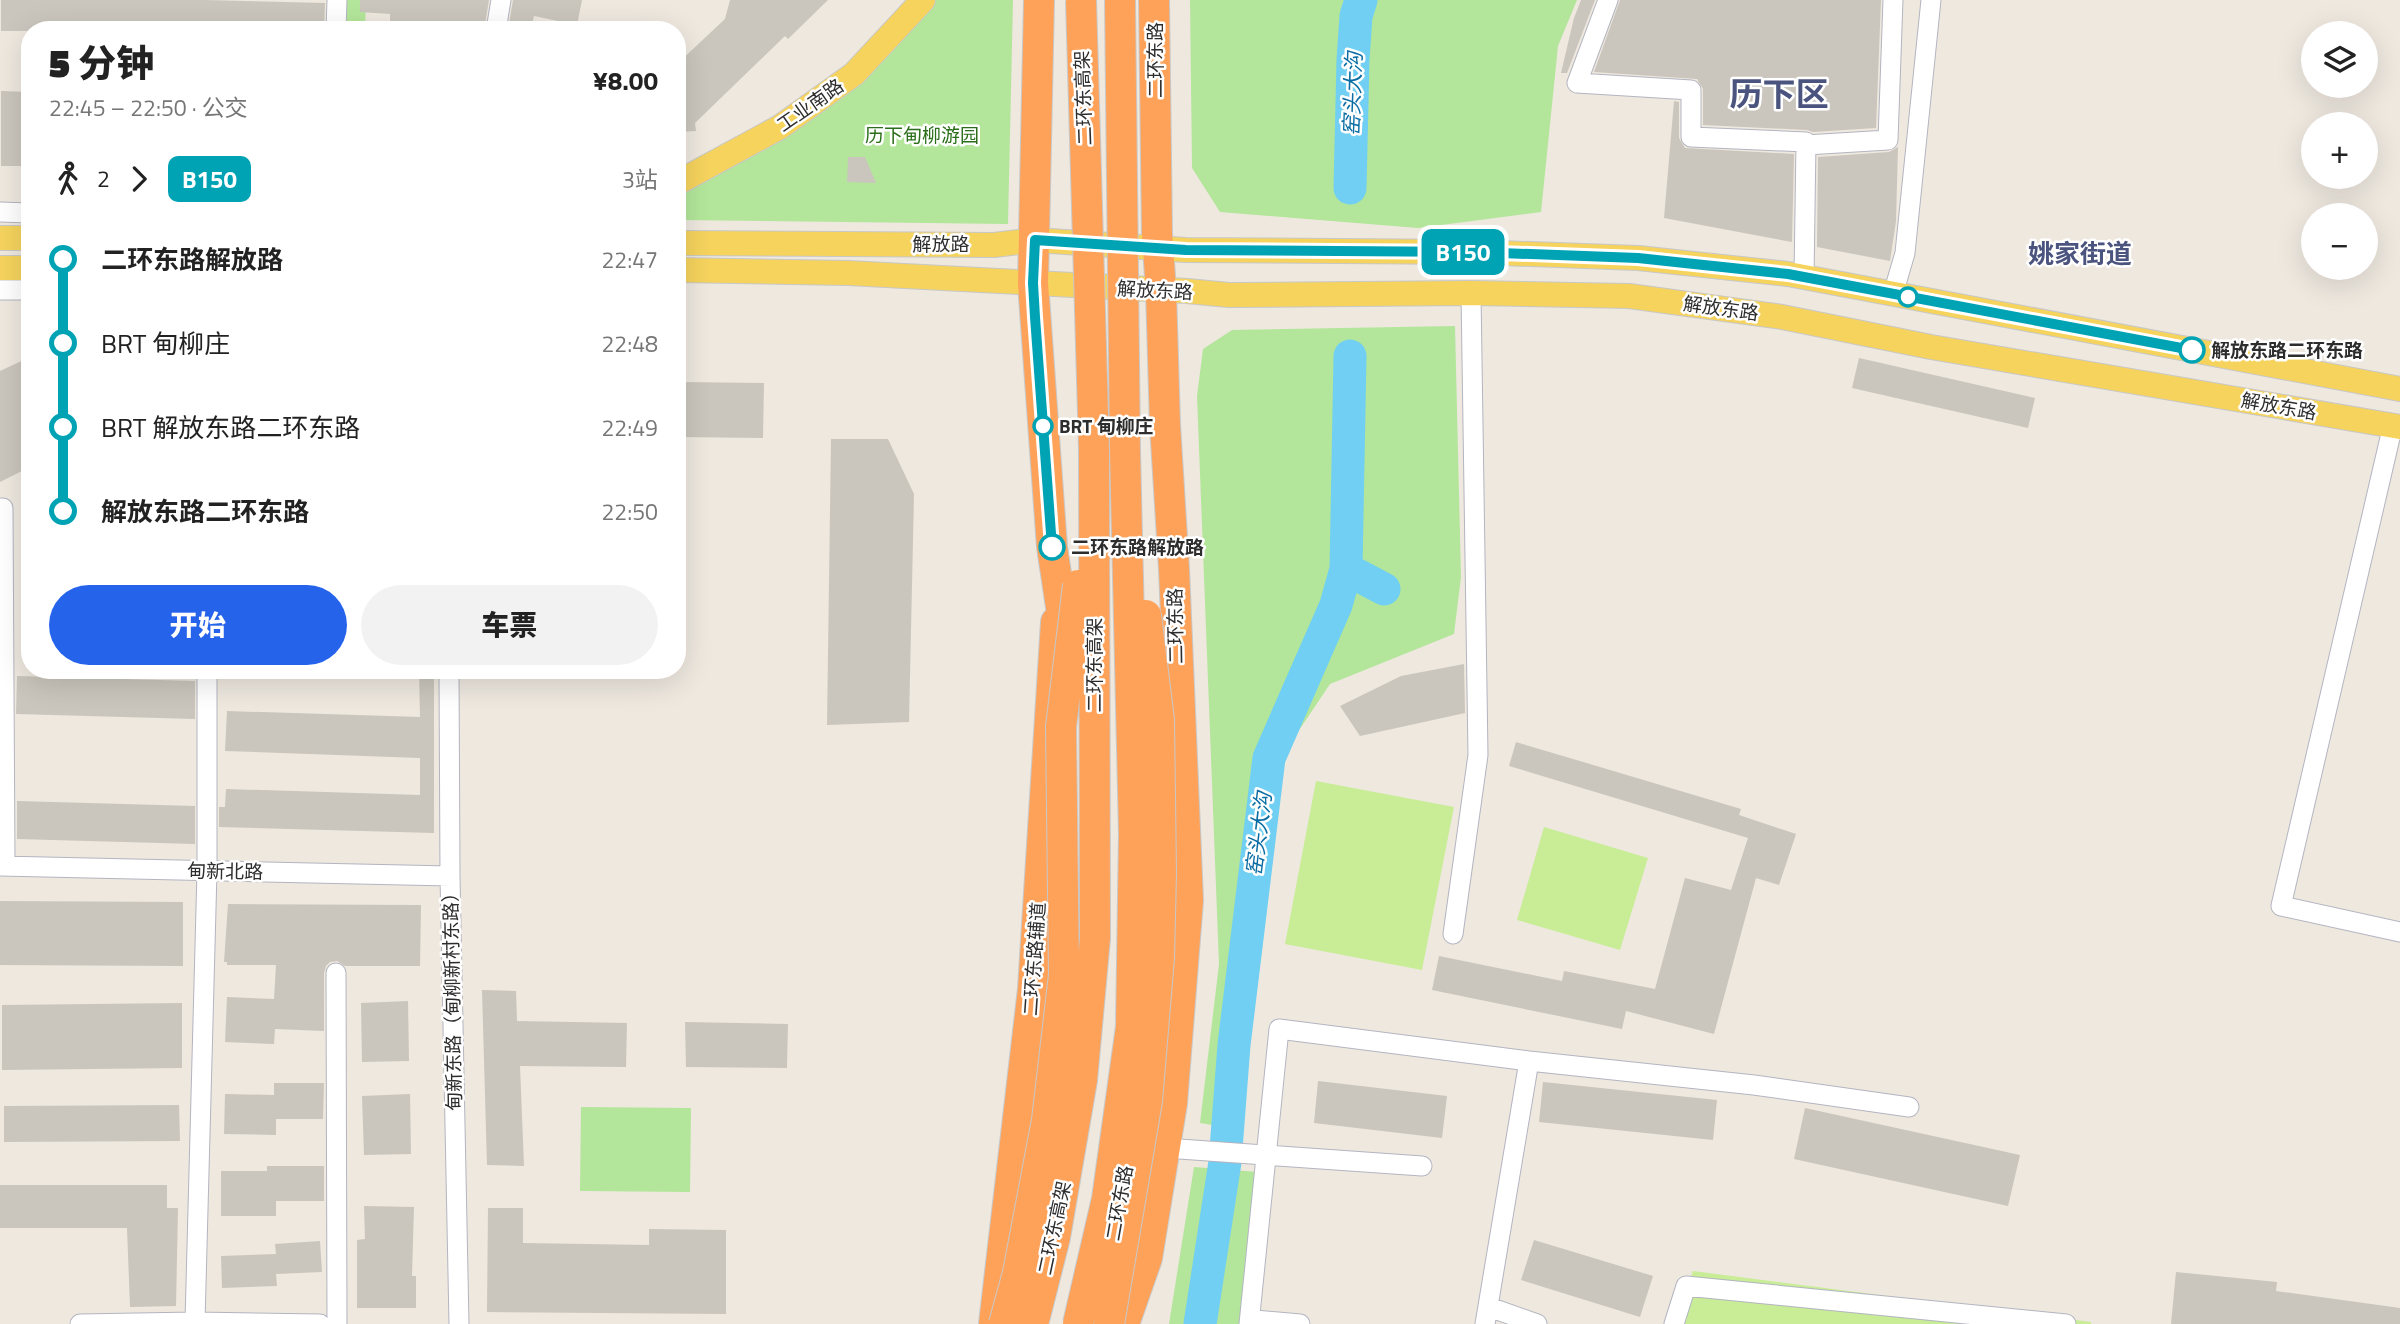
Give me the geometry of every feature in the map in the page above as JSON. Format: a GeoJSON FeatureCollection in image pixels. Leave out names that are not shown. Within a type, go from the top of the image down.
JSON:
{"type":"FeatureCollection","features":[{"type":"Feature","properties":{"kind":"highway"},"geometry":{"type":"LineString","coordinates":[[1017,1324],[1043,1208],[1073,1034],[1076,691],[1057,593],[1052,547],[1033,283],[1039,0]]}},
{"type":"Feature","properties":{"kind":"highway","name":"二环东高架"},"geometry":{"type":"LineString","coordinates":[[1033,1324],[1055,1237],[1082,1080],[1095,938],[1094,449],[1081,0]]}},
{"type":"Feature","properties":{"kind":"highway","name":"二环东高架"},"geometry":{"type":"LineString","coordinates":[[1078,1324],[1107,1199],[1131,1027],[1134,833],[1125,450],[1120,0]]}},
{"type":"Feature","properties":{"kind":"highway","name":"二环东路"},"geometry":{"type":"LineString","coordinates":[[1096,1324],[1123,1188],[1143,1036],[1147,716],[1177,670],[1156,213],[1154,0]]}},
{"type":"Feature","properties":{"kind":"highway"},"geometry":{"type":"LineString","coordinates":[[1004,1324],[1018,1273],[1047,1120],[1064,975],[1061,727],[1094,449]]}},
{"type":"Feature","properties":{"kind":"highway"},"geometry":{"type":"LineString","coordinates":[[1109,1324],[1147,1101],[1159,958],[1161,874],[1159,720],[1125,450]]}},
{"type":"Feature","properties":{"kind":"highway","name":"二环东路辅道"},"geometry":{"type":"LineString","coordinates":[[994,1324],[1033,989],[1057,593]]}},
{"type":"Feature","properties":{"kind":"highway"},"geometry":{"type":"LineString","coordinates":[[1124,1324],[1147,1258],[1174,1148],[1172,1104],[1188,900],[1177,670]]}},
{"type":"Feature","properties":{"kind":"main road","name":"工业南路"},"geometry":{"type":"LineString","coordinates":[[686,178],[780,127],[854,74],[923,0]]}},
{"type":"Feature","properties":{"kind":"main road"},"geometry":{"type":"LineString","coordinates":[[0,238],[21,238]]}},
{"type":"Feature","properties":{"kind":"main road","name":"解放路"},"geometry":{"type":"LineString","coordinates":[[686,243],[994,245],[1035,240]]}},
{"type":"Feature","properties":{"kind":"main road","name":"解放东路"},"geometry":{"type":"LineString","coordinates":[[1035,240],[1186,250],[1417,251],[1638,258],[1804,278],[2400,389]]}},
{"type":"Feature","properties":{"kind":"main road"},"geometry":{"type":"LineString","coordinates":[[848,244],[848,272]]}},
{"type":"Feature","properties":{"kind":"main road"},"geometry":{"type":"LineString","coordinates":[[0,268],[21,268]]}},
{"type":"Feature","properties":{"kind":"main road","name":"解放路"},"geometry":{"type":"LineString","coordinates":[[686,271],[848,272],[1033,283]]}},
{"type":"Feature","properties":{"kind":"main road","name":"解放东路"},"geometry":{"type":"LineString","coordinates":[[1033,283],[1229,295],[1471,293],[1629,296],[1782,317],[1931,347],[2396,426]]}},
{"type":"Feature","properties":{"kind":"street"},"geometry":{"type":"LineString","coordinates":[[336,21],[337,0]]}},
{"type":"Feature","properties":{"kind":"street"},"geometry":{"type":"LineString","coordinates":[[498,21],[501,0]]}},
{"type":"Feature","properties":{"kind":"street"},"geometry":{"type":"LineString","coordinates":[[1608,0],[1577,83],[1690,90],[1690,137],[1806,142],[1804,278]]}},
{"type":"Feature","properties":{"kind":"street"},"geometry":{"type":"LineString","coordinates":[[1806,145],[1888,140],[1893,0]]}},
{"type":"Feature","properties":{"kind":"street"},"geometry":{"type":"LineString","coordinates":[[1893,294],[1905,253],[1931,0]]}},
{"type":"Feature","properties":{"kind":"street"},"geometry":{"type":"LineString","coordinates":[[0,212],[21,212]]}},
{"type":"Feature","properties":{"kind":"street"},"geometry":{"type":"LineString","coordinates":[[0,290],[21,290]]}},
{"type":"Feature","properties":{"kind":"street"},"geometry":{"type":"LineString","coordinates":[[1453,934],[1478,755],[1471,293]]}},
{"type":"Feature","properties":{"kind":"street"},"geometry":{"type":"LineString","coordinates":[[2396,426],[2281,906],[2400,932]]}},
{"type":"Feature","properties":{"kind":"street"},"geometry":{"type":"LineString","coordinates":[[0,508],[3,508],[3,866]]}},
{"type":"Feature","properties":{"kind":"street"},"geometry":{"type":"LineString","coordinates":[[195,1322],[207,870],[207,679]]}},
{"type":"Feature","properties":{"kind":"street","name":"甸新东路（甸柳新村东路）"},"geometry":{"type":"LineString","coordinates":[[449,679],[459,1324]]}},
{"type":"Feature","properties":{"kind":"street","name":"甸新北路"},"geometry":{"type":"LineString","coordinates":[[3,866],[450,876]]}},
{"type":"Feature","properties":{"kind":"street"},"geometry":{"type":"LineString","coordinates":[[336,973],[337,1324]]}},
{"type":"Feature","properties":{"kind":"street"},"geometry":{"type":"LineString","coordinates":[[1300,1324],[1252,1322],[1265,1153],[1279,1029],[1529,1061],[1754,1085],[1909,1107]]}},
{"type":"Feature","properties":{"kind":"street"},"geometry":{"type":"LineString","coordinates":[[1529,1061],[1487,1315],[1537,1324]]}},
{"type":"Feature","properties":{"kind":"street"},"geometry":{"type":"LineString","coordinates":[[1174,1148],[1422,1166]]}},
{"type":"Feature","properties":{"kind":"street"},"geometry":{"type":"LineString","coordinates":[[1674,1324],[1686,1286],[2066,1324]]}},
{"type":"Feature","properties":{"kind":"street"},"geometry":{"type":"LineString","coordinates":[[80,1324],[320,1324]]}},
{"type":"Feature","properties":{"kind":"green space"},"geometry":{"type":"Polygon","coordinates":[[[343,0],[366,0],[365,21],[342,21],[343,0]]]}},
{"type":"Feature","properties":{"kind":"green space","name":"历下甸柳游园"},"geometry":{"type":"Polygon","coordinates":[[[929,0],[1013,0],[1008,224],[686,220],[686,180],[782,131],[929,0]]]}},
{"type":"Feature","properties":{"kind":"green space"},"geometry":{"type":"Polygon","coordinates":[[[1190,0],[1577,0],[1558,46],[1541,212],[1418,228],[1220,212],[1192,168],[1190,0]]]}},
{"type":"Feature","properties":{"kind":"green space"},"geometry":{"type":"Polygon","coordinates":[[[1455,326],[1461,577],[1454,634],[1330,684],[1279,760],[1259,757],[1237,1129],[1200,1123],[1219,964],[1197,396],[1203,349],[1232,330],[1455,326]]]}},
{"type":"Feature","properties":{"kind":"green space"},"geometry":{"type":"Polygon","coordinates":[[[1316,781],[1454,807],[1422,970],[1285,944],[1316,781]]]}},
{"type":"Feature","properties":{"kind":"green space"},"geometry":{"type":"Polygon","coordinates":[[[1544,827],[1648,858],[1620,950],[1517,920],[1544,827]]]}},
{"type":"Feature","properties":{"kind":"green space"},"geometry":{"type":"Polygon","coordinates":[[[581,1107],[691,1108],[690,1192],[580,1191],[581,1107]]]}},
{"type":"Feature","properties":{"kind":"green space"},"geometry":{"type":"Polygon","coordinates":[[[1194,1167],[1258,1172],[1239,1324],[1169,1324],[1194,1167]]]}},
{"type":"Feature","properties":{"kind":"green space"},"geometry":{"type":"Polygon","coordinates":[[[1693,1271],[2091,1322],[2091,1324],[1672,1324],[1693,1271]]]}},
{"type":"Feature","properties":{"kind":"building"},"geometry":{"type":"Polygon","coordinates":[[[1,0],[325,3],[324,21],[21,21],[21,31],[1,31],[1,0]]]}},
{"type":"Feature","properties":{"kind":"building"},"geometry":{"type":"Polygon","coordinates":[[[360,0],[489,0],[486,21],[390,21],[390,14],[360,12],[360,0]]]}},
{"type":"Feature","properties":{"kind":"building"},"geometry":{"type":"Polygon","coordinates":[[[513,0],[582,0],[578,21],[558,21],[534,16],[533,21],[510,21],[513,0]]]}},
{"type":"Feature","properties":{"kind":"building"},"geometry":{"type":"Polygon","coordinates":[[[730,0],[828,0],[788,39],[785,36],[695,123],[696,131],[686,132],[686,56],[725,19],[730,0]]]}},
{"type":"Feature","properties":{"kind":"building"},"geometry":{"type":"Polygon","coordinates":[[[1581,0],[1595,0],[1567,73],[1561,73],[1574,18],[1581,0]]]}},
{"type":"Feature","properties":{"kind":"building"},"geometry":{"type":"Polygon","coordinates":[[[1620,0],[1881,0],[1876,128],[1813,132],[1703,125],[1703,89],[1697,79],[1594,72],[1620,0]]]}},
{"type":"Feature","properties":{"kind":"building"},"geometry":{"type":"Polygon","coordinates":[[[1,91],[21,92],[21,166],[1,166],[1,91]]]}},
{"type":"Feature","properties":{"kind":"building"},"geometry":{"type":"Polygon","coordinates":[[[1674,101],[1679,102],[1679,138],[1685,148],[1794,154],[1792,242],[1664,218],[1674,101]]]}},
{"type":"Feature","properties":{"kind":"building"},"geometry":{"type":"Polygon","coordinates":[[[1898,147],[1896,221],[1890,261],[1817,247],[1818,157],[1889,152],[1898,147]]]}},
{"type":"Feature","properties":{"kind":"building"},"geometry":{"type":"Polygon","coordinates":[[[848,157],[865,157],[876,183],[847,182],[848,157]]]}},
{"type":"Feature","properties":{"kind":"building"},"geometry":{"type":"Polygon","coordinates":[[[1859,358],[2035,398],[2028,428],[1852,388],[1859,358]]]}},
{"type":"Feature","properties":{"kind":"building"},"geometry":{"type":"Polygon","coordinates":[[[21,361],[21,472],[0,482],[0,371],[21,361]]]}},
{"type":"Feature","properties":{"kind":"building"},"geometry":{"type":"Polygon","coordinates":[[[686,382],[764,383],[763,438],[686,437],[686,382]]]}},
{"type":"Feature","properties":{"kind":"building"},"geometry":{"type":"Polygon","coordinates":[[[831,439],[888,439],[914,494],[909,722],[827,725],[831,439]]]}},
{"type":"Feature","properties":{"kind":"building"},"geometry":{"type":"Polygon","coordinates":[[[1464,664],[1465,713],[1360,736],[1340,706],[1401,676],[1464,664]]]}},
{"type":"Feature","properties":{"kind":"building"},"geometry":{"type":"Polygon","coordinates":[[[17,676],[21,676],[21,679],[195,681],[195,719],[16,714],[17,676]]]}},
{"type":"Feature","properties":{"kind":"building"},"geometry":{"type":"Polygon","coordinates":[[[419,679],[434,679],[434,833],[219,827],[219,807],[225,807],[226,789],[420,795],[420,758],[225,751],[227,711],[420,717],[419,679]]]}},
{"type":"Feature","properties":{"kind":"building"},"geometry":{"type":"Polygon","coordinates":[[[1516,742],[1741,809],[1739,815],[1796,834],[1779,885],[1756,878],[1714,1034],[1626,1011],[1622,1029],[1432,990],[1439,956],[1562,981],[1564,971],[1655,989],[1685,878],[1731,890],[1748,838],[1509,766],[1516,742]]]}},
{"type":"Feature","properties":{"kind":"building"},"geometry":{"type":"Polygon","coordinates":[[[17,801],[195,806],[195,844],[17,839],[17,801]]]}},
{"type":"Feature","properties":{"kind":"building"},"geometry":{"type":"Polygon","coordinates":[[[0,901],[183,902],[183,966],[0,965],[0,901]]]}},
{"type":"Feature","properties":{"kind":"building"},"geometry":{"type":"Polygon","coordinates":[[[228,904],[421,905],[420,966],[345,966],[337,961],[330,962],[324,973],[324,1031],[275,1029],[274,1044],[225,1042],[227,997],[274,999],[276,965],[227,965],[227,962],[224,962],[228,904]]]}},
{"type":"Feature","properties":{"kind":"building"},"geometry":{"type":"Polygon","coordinates":[[[482,990],[516,991],[517,1021],[627,1023],[626,1067],[520,1066],[524,1166],[487,1165],[482,990]]]}},
{"type":"Feature","properties":{"kind":"building"},"geometry":{"type":"Polygon","coordinates":[[[408,1001],[409,1061],[362,1062],[361,1003],[408,1001]]]}},
{"type":"Feature","properties":{"kind":"building"},"geometry":{"type":"Polygon","coordinates":[[[182,1003],[182,1068],[2,1070],[2,1005],[182,1003]]]}},
{"type":"Feature","properties":{"kind":"building"},"geometry":{"type":"Polygon","coordinates":[[[685,1022],[788,1024],[787,1068],[686,1067],[685,1022]]]}},
{"type":"Feature","properties":{"kind":"building"},"geometry":{"type":"Polygon","coordinates":[[[1318,1081],[1447,1096],[1442,1138],[1314,1123],[1318,1081]]]}},
{"type":"Feature","properties":{"kind":"building"},"geometry":{"type":"Polygon","coordinates":[[[1543,1082],[1717,1100],[1713,1140],[1539,1122],[1543,1082]]]}},
{"type":"Feature","properties":{"kind":"building"},"geometry":{"type":"Polygon","coordinates":[[[274,1083],[324,1083],[323,1119],[276,1119],[276,1135],[224,1134],[225,1094],[274,1095],[274,1083]]]}},
{"type":"Feature","properties":{"kind":"building"},"geometry":{"type":"Polygon","coordinates":[[[410,1094],[411,1154],[364,1155],[362,1096],[410,1094]]]}},
{"type":"Feature","properties":{"kind":"building"},"geometry":{"type":"Polygon","coordinates":[[[179,1105],[180,1141],[4,1142],[4,1106],[179,1105]]]}},
{"type":"Feature","properties":{"kind":"building"},"geometry":{"type":"Polygon","coordinates":[[[1805,1108],[2020,1155],[2008,1206],[1794,1159],[1805,1108]]]}},
{"type":"Feature","properties":{"kind":"building"},"geometry":{"type":"Polygon","coordinates":[[[267,1166],[324,1166],[324,1201],[276,1201],[276,1216],[221,1216],[221,1171],[267,1171],[267,1166]]]}},
{"type":"Feature","properties":{"kind":"building"},"geometry":{"type":"Polygon","coordinates":[[[0,1185],[167,1185],[167,1208],[178,1208],[176,1306],[130,1307],[127,1228],[0,1228],[0,1185]]]}},
{"type":"Feature","properties":{"kind":"building"},"geometry":{"type":"Polygon","coordinates":[[[364,1206],[414,1207],[412,1276],[416,1276],[416,1308],[357,1308],[357,1240],[365,1239],[364,1206]]]}},
{"type":"Feature","properties":{"kind":"building"},"geometry":{"type":"Polygon","coordinates":[[[488,1208],[523,1208],[523,1243],[649,1245],[649,1229],[726,1230],[726,1314],[487,1312],[488,1208]]]}},
{"type":"Feature","properties":{"kind":"building"},"geometry":{"type":"Polygon","coordinates":[[[1534,1240],[1653,1276],[1640,1317],[1521,1280],[1534,1240]]]}},
{"type":"Feature","properties":{"kind":"building"},"geometry":{"type":"Polygon","coordinates":[[[320,1241],[322,1272],[276,1274],[277,1286],[222,1288],[221,1256],[276,1254],[275,1244],[320,1241]]]}},
{"type":"Feature","properties":{"kind":"building"},"geometry":{"type":"Polygon","coordinates":[[[2176,1272],[2277,1282],[2276,1291],[2400,1308],[2400,1324],[2171,1324],[2176,1272]]]}},
{"type":"Feature","properties":{"kind":"waterway","name":"窑头大沟"},"geometry":{"type":"LineString","coordinates":[[1350,188],[1353,60],[1356,16],[1361,0]]}},
{"type":"Feature","properties":{"kind":"waterway","name":"窑头大沟"},"geometry":{"type":"LineString","coordinates":[[1200,1324],[1225,1162],[1234,1045],[1269,758],[1336,605],[1346,569],[1350,356]]}},
{"type":"Feature","properties":{"kind":"waterway"},"geometry":{"type":"LineString","coordinates":[[1346,569],[1384,589]]}},
{"type":"Feature","properties":{"kind":"bus line","name":"B150"},"geometry":{"type":"LineString","coordinates":[[1052,547],[1033,283],[1035,240],[1186,250],[1474,252],[1638,258],[1788,274],[2192,350]]}},
{"type":"Feature","properties":{"kind":"place","name":"解放东路二环东路"},"geometry":{"type":"Point","coordinates":[2192,350]}},
{"type":"Feature","properties":{"kind":"place","name":"BRT 甸柳庄"},"geometry":{"type":"Point","coordinates":[1043,426]}},
{"type":"Feature","properties":{"kind":"place","name":"二环东路解放路"},"geometry":{"type":"Point","coordinates":[1052,547]}},
{"type":"Feature","properties":{"kind":"district","name":"历下区"},"geometry":{"type":"Point","coordinates":[1779,94]}},
{"type":"Feature","properties":{"kind":"district","name":"姚家街道"},"geometry":{"type":"Point","coordinates":[2080,254]}}]}
